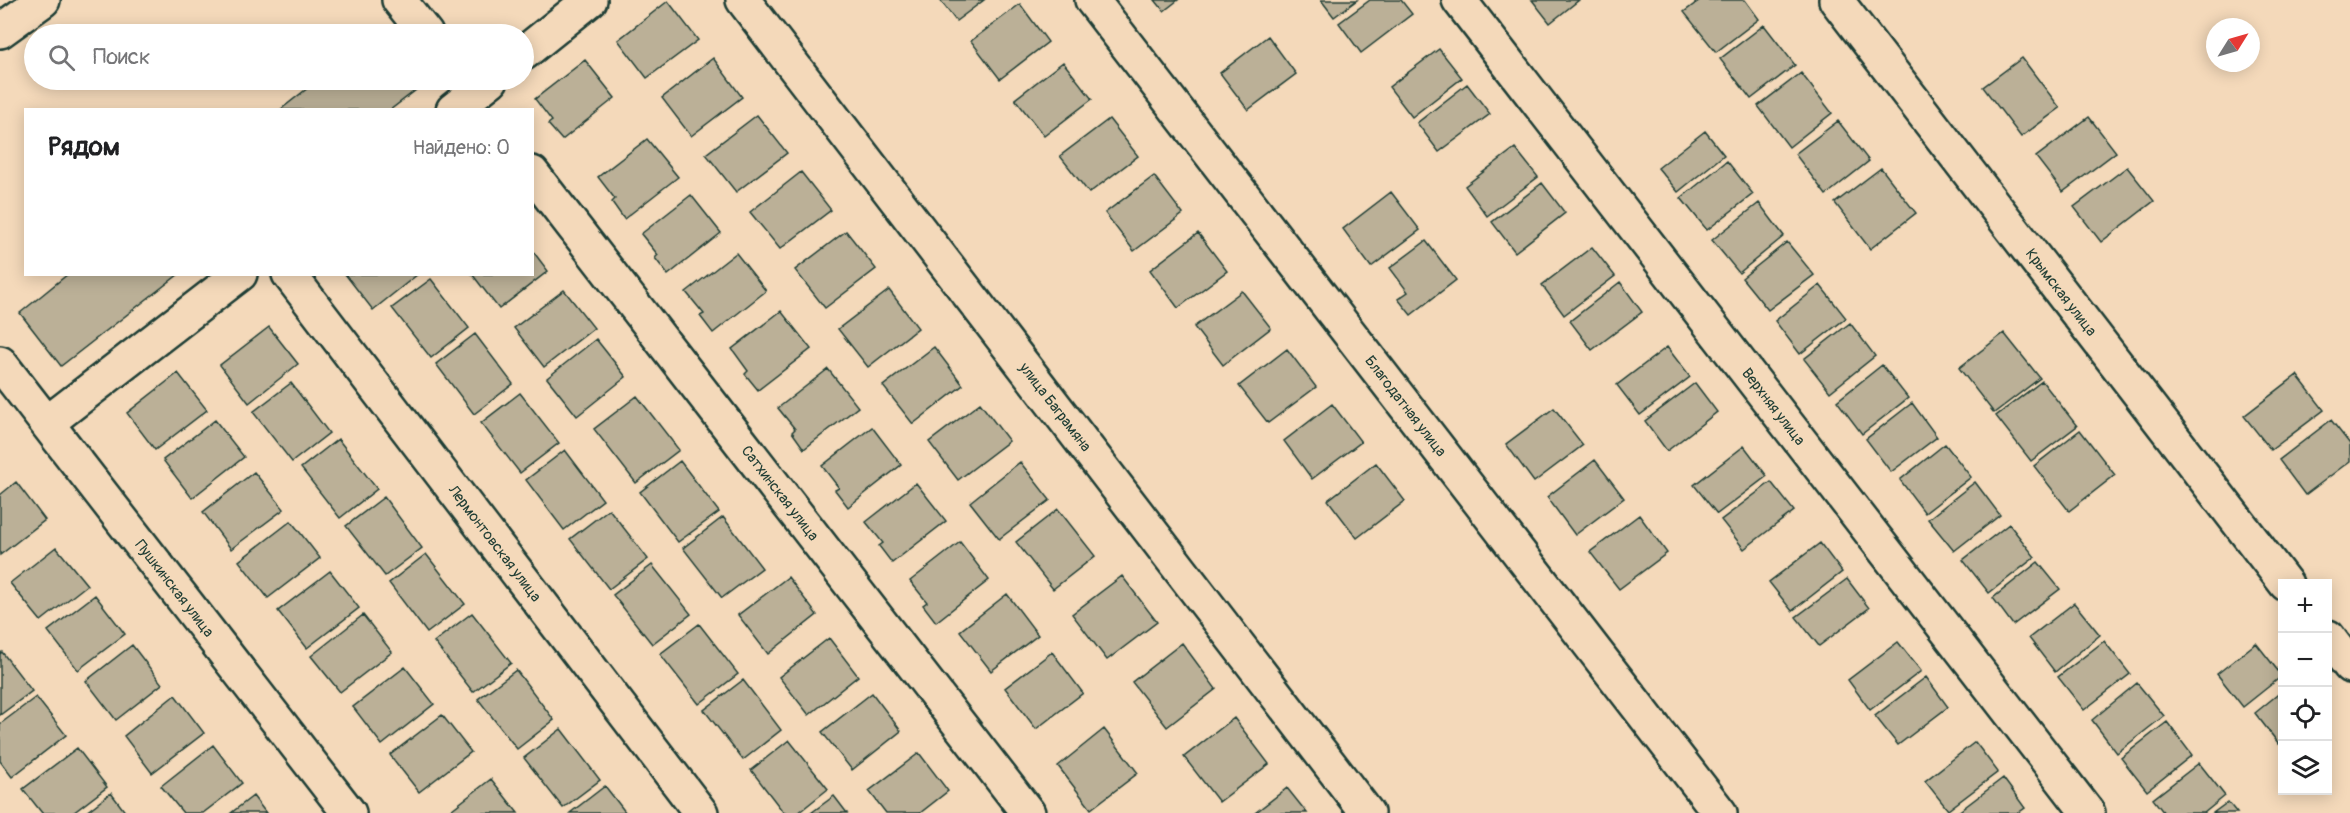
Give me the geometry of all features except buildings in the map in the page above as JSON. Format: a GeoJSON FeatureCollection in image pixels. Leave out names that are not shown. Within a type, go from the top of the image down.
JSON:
{"type":"FeatureCollection","features":[{"type":"Feature","properties":{"kind":"street"},"geometry":{"type":"LineString","coordinates":[[0,31],[43,0]]}},
{"type":"Feature","properties":{"kind":"street"},"geometry":{"type":"LineString","coordinates":[[399,0],[418,24]]}},
{"type":"Feature","properties":{"kind":"street"},"geometry":{"type":"LineString","coordinates":[[534,45],[590,0]]}},
{"type":"Feature","properties":{"kind":"street","name":"улица Баграмяна"},"geometry":{"type":"LineString","coordinates":[[743,0],[1367,813]]}},
{"type":"Feature","properties":{"kind":"street","name":"Благодатная улица"},"geometry":{"type":"LineString","coordinates":[[1092,0],[1720,813]]}},
{"type":"Feature","properties":{"kind":"street","name":"Верхняя улица"},"geometry":{"type":"LineString","coordinates":[[1459,0],[2088,813]]}},
{"type":"Feature","properties":{"kind":"street","name":"Крымская улица"},"geometry":{"type":"LineString","coordinates":[[1836,0],[2282,579]]}},
{"type":"Feature","properties":{"kind":"street","name":"Сатхинская улица"},"geometry":{"type":"LineString","coordinates":[[534,175],[1028,813]]}},
{"type":"Feature","properties":{"kind":"street"},"geometry":{"type":"LineString","coordinates":[[47,423],[237,276]]}},
{"type":"Feature","properties":{"kind":"street","name":"Лермонтовская улица"},"geometry":{"type":"LineString","coordinates":[[291,276],[700,813]]}},
{"type":"Feature","properties":{"kind":"street","name":"Пушкинская улица"},"geometry":{"type":"LineString","coordinates":[[0,363],[349,813]]}},
{"type":"Feature","properties":{"kind":"street"},"geometry":{"type":"LineString","coordinates":[[2332,642],[2350,666]]}}]}
